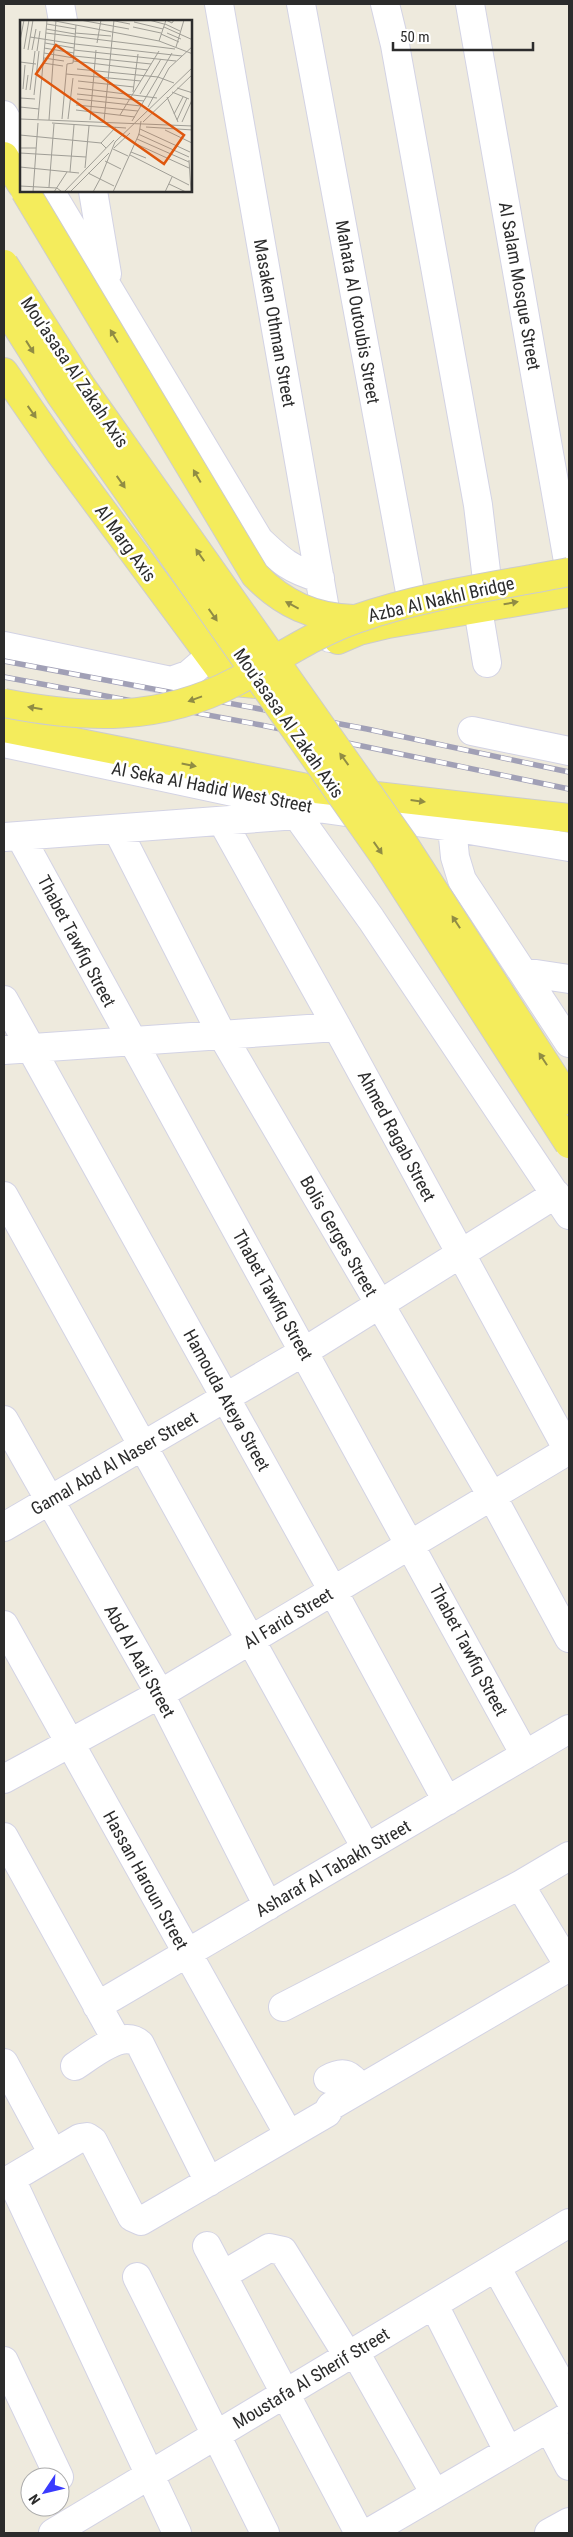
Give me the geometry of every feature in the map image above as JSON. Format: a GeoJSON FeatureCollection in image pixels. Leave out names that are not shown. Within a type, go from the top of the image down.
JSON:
{"type":"FeatureCollection","features":[{"type":"Feature","properties":{"kind":"main road"},"geometry":{"type":"LineString","coordinates":[[4,156],[20,182]]}},
{"type":"Feature","properties":{"kind":"main road"},"geometry":{"type":"LineString","coordinates":[[27,192],[255,575],[284,600],[300,609],[337,619],[356,619]]}},
{"type":"Feature","properties":{"kind":"main road","name":"Mou'asasa Al Zakah Axis"},"geometry":{"type":"LineString","coordinates":[[4,264],[82,387],[409,852],[569,1100]]}},
{"type":"Feature","properties":{"kind":"main road","name":"Mou'asasa Al Zakah Axis"},"geometry":{"type":"LineString","coordinates":[[4,306],[61,396],[384,856],[569,1144]]}},
{"type":"Feature","properties":{"kind":"main road","name":"Al Marg Axis"},"geometry":{"type":"LineString","coordinates":[[4,372],[210,656],[222,672],[234,682],[251,685],[266,679],[331,642],[359,632],[414,620],[483,598]]}},
{"type":"Feature","properties":{"kind":"main road","name":"Azba Al Nakhl Bridge"},"geometry":{"type":"LineString","coordinates":[[4,703],[94,716],[164,709],[198,699],[234,683],[337,626],[356,619],[416,602],[483,598],[569,572]]}},
{"type":"Feature","properties":{"kind":"main road"},"geometry":{"type":"LineString","coordinates":[[483,598],[569,594]]}},
{"type":"Feature","properties":{"kind":"main road"},"geometry":{"type":"LineString","coordinates":[[4,728],[308,788],[569,818]]}},
{"type":"Feature","properties":{"kind":"street"},"geometry":{"type":"LineString","coordinates":[[60,4],[63,20]]}},
{"type":"Feature","properties":{"kind":"street","name":"Masaken Othman Street"},"geometry":{"type":"LineString","coordinates":[[219,4],[331,642]]}},
{"type":"Feature","properties":{"kind":"street","name":"Mahata Al Outoubis Street"},"geometry":{"type":"LineString","coordinates":[[301,4],[414,620]]}},
{"type":"Feature","properties":{"kind":"street"},"geometry":{"type":"LineString","coordinates":[[385,4],[398,65],[478,505],[487,663]]}},
{"type":"Feature","properties":{"kind":"street","name":"Al Salam Mosque Street"},"geometry":{"type":"LineString","coordinates":[[470,4],[569,567]]}},
{"type":"Feature","properties":{"kind":"street"},"geometry":{"type":"LineString","coordinates":[[4,115],[20,142]]}},
{"type":"Feature","properties":{"kind":"street"},"geometry":{"type":"LineString","coordinates":[[51,192],[259,540],[277,558],[297,572],[320,578]]}},
{"type":"Feature","properties":{"kind":"street"},"geometry":{"type":"LineString","coordinates":[[92,192],[109,290]]}},
{"type":"Feature","properties":{"kind":"street"},"geometry":{"type":"LineString","coordinates":[[4,646],[171,681],[188,675],[210,656]]}},
{"type":"Feature","properties":{"kind":"street"},"geometry":{"type":"LineString","coordinates":[[472,731],[569,751]]}},
{"type":"Feature","properties":{"kind":"street","name":"Al Seka Al Hadid West Street"},"geometry":{"type":"LineString","coordinates":[[4,743],[293,810],[452,827],[569,847]]}},
{"type":"Feature","properties":{"kind":"street"},"geometry":{"type":"LineString","coordinates":[[12,837],[222,821],[293,810],[371,919],[563,1204]]}},
{"type":"Feature","properties":{"kind":"street","name":"Ahmed Ragab Street"},"geometry":{"type":"LineString","coordinates":[[222,821],[337,1026],[569,1451]]}},
{"type":"Feature","properties":{"kind":"street"},"geometry":{"type":"LineString","coordinates":[[452,827],[455,857],[462,880],[569,1043]]}},
{"type":"Feature","properties":{"kind":"street","name":"Bolis Gerges Street"},"geometry":{"type":"LineString","coordinates":[[117,829],[222,1035],[492,1496],[569,1638]]}},
{"type":"Feature","properties":{"kind":"street","name":"Thabet Tawfiq Street"},"geometry":{"type":"LineString","coordinates":[[12,837],[131,1041],[305,1351],[526,1754]]}},
{"type":"Feature","properties":{"kind":"street"},"geometry":{"type":"LineString","coordinates":[[523,972],[569,979]]}},
{"type":"Feature","properties":{"kind":"street","name":"Hamouda Ateya Street"},"geometry":{"type":"LineString","coordinates":[[4,1000],[17,1050],[226,1398],[447,1801]]}},
{"type":"Feature","properties":{"kind":"street"},"geometry":{"type":"LineString","coordinates":[[17,1050],[337,1026]]}},
{"type":"Feature","properties":{"kind":"street"},"geometry":{"type":"LineString","coordinates":[[4,1196],[144,1445],[366,1848]]}},
{"type":"Feature","properties":{"kind":"street","name":"Gamal Abd Al Naser Street"},"geometry":{"type":"LineString","coordinates":[[4,1527],[305,1351],[460,1254],[563,1204]]}},
{"type":"Feature","properties":{"kind":"street","name":"Abd Al Aati Street"},"geometry":{"type":"LineString","coordinates":[[4,1420],[160,1694],[268,1906]]}},
{"type":"Feature","properties":{"kind":"street","name":"Al Farid Street"},"geometry":{"type":"LineString","coordinates":[[4,1780],[160,1694],[569,1451]]}},
{"type":"Feature","properties":{"kind":"street","name":"Hassan Haroun Street"},"geometry":{"type":"LineString","coordinates":[[4,1625],[289,2135]]}},
{"type":"Feature","properties":{"kind":"street","name":"Asharaf Al Tabakh Street"},"geometry":{"type":"LineString","coordinates":[[97,2006],[569,1729]]}},
{"type":"Feature","properties":{"kind":"street"},"geometry":{"type":"LineString","coordinates":[[4,1837],[117,2041]]}},
{"type":"Feature","properties":{"kind":"street"},"geometry":{"type":"LineString","coordinates":[[283,2007],[520,1885],[569,1856]]}},
{"type":"Feature","properties":{"kind":"street"},"geometry":{"type":"LineString","coordinates":[[177,2533],[7,2181],[80,2138],[90,2139],[132,2217],[136,2220],[146,2218],[209,2182],[328,2113],[332,2106],[569,1966],[520,1885]]}},
{"type":"Feature","properties":{"kind":"street"},"geometry":{"type":"LineString","coordinates":[[75,2066],[117,2041],[131,2038],[140,2044],[209,2182]]}},
{"type":"Feature","properties":{"kind":"street"},"geometry":{"type":"LineString","coordinates":[[4,2062],[53,2154]]}},
{"type":"Feature","properties":{"kind":"street"},"geometry":{"type":"LineString","coordinates":[[328,2079],[343,2073],[349,2075],[360,2090]]}},
{"type":"Feature","properties":{"kind":"street","name":"Moustafa Al Sherif Street"},"geometry":{"type":"LineString","coordinates":[[53,2533],[83,2525],[150,2475],[569,2223]]}},
{"type":"Feature","properties":{"kind":"street"},"geometry":{"type":"LineString","coordinates":[[208,2246],[285,2394],[371,2532],[559,2422],[569,2466]]}},
{"type":"Feature","properties":{"kind":"street"},"geometry":{"type":"LineString","coordinates":[[223,2275],[269,2248],[283,2250],[352,2354],[436,2494]]}},
{"type":"Feature","properties":{"kind":"street"},"geometry":{"type":"LineString","coordinates":[[496,2267],[569,2398]]}},
{"type":"Feature","properties":{"kind":"street"},"geometry":{"type":"LineString","coordinates":[[137,2277],[265,2533]]}},
{"type":"Feature","properties":{"kind":"street"},"geometry":{"type":"LineString","coordinates":[[434,2305],[508,2451]]}},
{"type":"Feature","properties":{"kind":"street"},"geometry":{"type":"LineString","coordinates":[[4,2361],[55,2467]]}},
{"type":"Feature","properties":{"kind":"street"},"geometry":{"type":"LineString","coordinates":[[70,2498],[83,2525]]}},
{"type":"Feature","properties":{"kind":"street"},"geometry":{"type":"LineString","coordinates":[[549,2533],[569,2522]]}},
{"type":"Feature","properties":{"kind":"railway"},"geometry":{"type":"LineString","coordinates":[[4,661],[367,729],[569,772]]}},
{"type":"Feature","properties":{"kind":"railway"},"geometry":{"type":"LineString","coordinates":[[4,677],[261,725],[569,789]]}}]}
